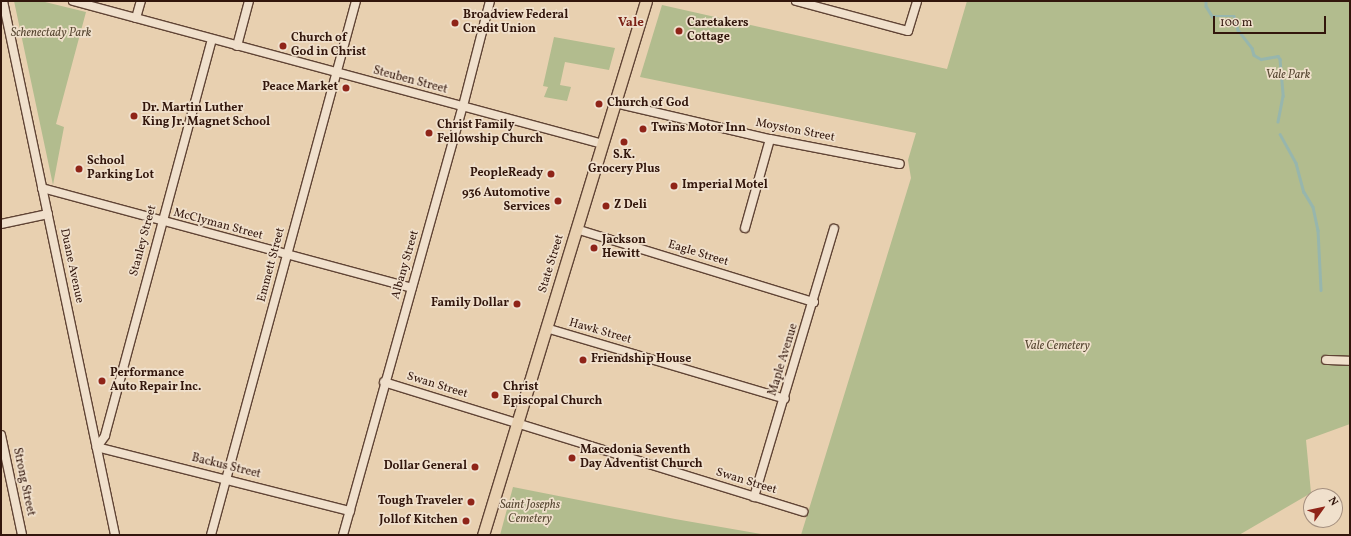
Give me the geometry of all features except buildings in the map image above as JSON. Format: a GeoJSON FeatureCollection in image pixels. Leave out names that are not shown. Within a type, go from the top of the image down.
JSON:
{"type":"FeatureCollection","features":[{"type":"Feature","properties":{"kind":"main road","name":"State Street"},"geometry":{"type":"LineString","coordinates":[[483,535],[603,144],[643,1]]}},
{"type":"Feature","properties":{"kind":"street","name":"Duane Avenue"},"geometry":{"type":"LineString","coordinates":[[3,1],[115,535]]}},
{"type":"Feature","properties":{"kind":"street","name":"Steuben Street"},"geometry":{"type":"LineString","coordinates":[[73,1],[603,144]]}},
{"type":"Feature","properties":{"kind":"street"},"geometry":{"type":"LineString","coordinates":[[136,18],[141,1]]}},
{"type":"Feature","properties":{"kind":"street"},"geometry":{"type":"LineString","coordinates":[[237,46],[249,1]]}},
{"type":"Feature","properties":{"kind":"street","name":"Emmett Street"},"geometry":{"type":"LineString","coordinates":[[211,535],[356,1]]}},
{"type":"Feature","properties":{"kind":"street","name":"Albany Street"},"geometry":{"type":"LineString","coordinates":[[343,535],[384,382],[463,106],[490,1]]}},
{"type":"Feature","properties":{"kind":"street"},"geometry":{"type":"LineString","coordinates":[[796,1],[815,3],[908,31],[917,1]]}},
{"type":"Feature","properties":{"kind":"street","name":"Stanley Street"},"geometry":{"type":"LineString","coordinates":[[97,447],[104,436],[212,39]]}},
{"type":"Feature","properties":{"kind":"street","name":"Moyston Street"},"geometry":{"type":"LineString","coordinates":[[615,103],[770,139],[900,164]]}},
{"type":"Feature","properties":{"kind":"street"},"geometry":{"type":"LineString","coordinates":[[745,228],[770,139]]}},
{"type":"Feature","properties":{"kind":"street","name":"McClyman Street"},"geometry":{"type":"LineString","coordinates":[[42,188],[286,256],[412,288]]}},
{"type":"Feature","properties":{"kind":"street"},"geometry":{"type":"LineString","coordinates":[[1,224],[48,214]]}},
{"type":"Feature","properties":{"kind":"street","name":"Eagle Street"},"geometry":{"type":"LineString","coordinates":[[576,229],[814,302]]}},
{"type":"Feature","properties":{"kind":"street","name":"Maple Avenue"},"geometry":{"type":"LineString","coordinates":[[754,497],[814,302],[834,229]]}},
{"type":"Feature","properties":{"kind":"street","name":"Hawk Street"},"geometry":{"type":"LineString","coordinates":[[546,328],[785,399]]}},
{"type":"Feature","properties":{"kind":"street"},"geometry":{"type":"LineString","coordinates":[[1326,360],[1350,361]]}},
{"type":"Feature","properties":{"kind":"street","name":"Swan Street"},"geometry":{"type":"LineString","coordinates":[[384,382],[803,512]]}},
{"type":"Feature","properties":{"kind":"street","name":"Strong Street"},"geometry":{"type":"LineString","coordinates":[[1,435],[22,535]]}},
{"type":"Feature","properties":{"kind":"street","name":"Backus Street"},"geometry":{"type":"LineString","coordinates":[[97,447],[350,511]]}},
{"type":"Feature","properties":{"kind":"green space","name":"Schenectady Park"},"geometry":{"type":"Polygon","coordinates":[[[14,1],[41,1],[86,12],[56,124],[64,127],[53,185],[14,1]]]}},
{"type":"Feature","properties":{"kind":"green space","name":"Vale Cemetery"},"geometry":{"type":"Polygon","coordinates":[[[967,1],[1350,1],[1350,424],[1306,440],[1311,488],[1303,488],[1303,498],[1239,535],[801,535],[911,178],[908,160],[916,133],[640,77],[662,5],[947,69],[967,1]]]}},
{"type":"Feature","properties":{"kind":"green space"},"geometry":{"type":"Polygon","coordinates":[[[554,37],[615,48],[609,70],[565,62],[560,85],[571,87],[567,101],[544,97],[548,87],[543,86],[554,37]]]}},
{"type":"Feature","properties":{"kind":"green space","name":"Saint Josephs Cemetery"},"geometry":{"type":"Polygon","coordinates":[[[513,487],[675,519],[767,535],[500,535],[513,487]]]}},
{"type":"Feature","properties":{"kind":"waterway"},"geometry":{"type":"LineString","coordinates":[[1206,1],[1206,6],[1212,16],[1234,16],[1238,30],[1252,48],[1254,55],[1261,59],[1278,56],[1280,59],[1283,96],[1278,122]]}},
{"type":"Feature","properties":{"kind":"waterway"},"geometry":{"type":"LineString","coordinates":[[1280,134],[1296,163],[1304,192],[1313,207],[1318,230],[1321,290]]}},
{"type":"Feature","properties":{"kind":"place","name":"Broadview Federal Credit Union"},"geometry":{"type":"Point","coordinates":[455,23]}},
{"type":"Feature","properties":{"kind":"place","name":"Caretakers Cottage"},"geometry":{"type":"Point","coordinates":[679,31]}},
{"type":"Feature","properties":{"kind":"place","name":"Church of God in Christ"},"geometry":{"type":"Point","coordinates":[283,46]}},
{"type":"Feature","properties":{"kind":"place","name":"Peace Market"},"geometry":{"type":"Point","coordinates":[346,88]}},
{"type":"Feature","properties":{"kind":"place","name":"Church of God"},"geometry":{"type":"Point","coordinates":[599,104]}},
{"type":"Feature","properties":{"kind":"place","name":"Dr. Martin Luther King Jr. Magnet School"},"geometry":{"type":"Point","coordinates":[134,116]}},
{"type":"Feature","properties":{"kind":"place","name":"Twins Motor Inn"},"geometry":{"type":"Point","coordinates":[643,129]}},
{"type":"Feature","properties":{"kind":"place","name":"Christ Family Fellowship Church"},"geometry":{"type":"Point","coordinates":[429,133]}},
{"type":"Feature","properties":{"kind":"place","name":"S.K. Grocery Plus"},"geometry":{"type":"Point","coordinates":[624,142]}},
{"type":"Feature","properties":{"kind":"place","name":"School Parking Lot"},"geometry":{"type":"Point","coordinates":[79,169]}},
{"type":"Feature","properties":{"kind":"place","name":"PeopleReady"},"geometry":{"type":"Point","coordinates":[551,174]}},
{"type":"Feature","properties":{"kind":"place","name":"Imperial Motel"},"geometry":{"type":"Point","coordinates":[674,186]}},
{"type":"Feature","properties":{"kind":"place","name":"936 Automotive Services"},"geometry":{"type":"Point","coordinates":[558,201]}},
{"type":"Feature","properties":{"kind":"place","name":"Z Deli"},"geometry":{"type":"Point","coordinates":[606,206]}},
{"type":"Feature","properties":{"kind":"place","name":"Jackson Hewitt"},"geometry":{"type":"Point","coordinates":[594,248]}},
{"type":"Feature","properties":{"kind":"place","name":"Family Dollar"},"geometry":{"type":"Point","coordinates":[517,304]}},
{"type":"Feature","properties":{"kind":"place","name":"Friendship House"},"geometry":{"type":"Point","coordinates":[583,360]}},
{"type":"Feature","properties":{"kind":"place","name":"Performance Auto Repair Inc."},"geometry":{"type":"Point","coordinates":[102,381]}},
{"type":"Feature","properties":{"kind":"place","name":"Christ Episcopal Church"},"geometry":{"type":"Point","coordinates":[495,395]}},
{"type":"Feature","properties":{"kind":"place","name":"Macedonia Seventh Day Adventist Church"},"geometry":{"type":"Point","coordinates":[572,458]}},
{"type":"Feature","properties":{"kind":"place","name":"Dollar General"},"geometry":{"type":"Point","coordinates":[475,467]}},
{"type":"Feature","properties":{"kind":"place","name":"Tough Traveler"},"geometry":{"type":"Point","coordinates":[471,502]}},
{"type":"Feature","properties":{"kind":"place","name":"Jollof Kitchen"},"geometry":{"type":"Point","coordinates":[466,521]}},
{"type":"Feature","properties":{"kind":"district","name":"Vale"},"geometry":{"type":"Point","coordinates":[631,23]}},
{"type":"Feature","properties":{"kind":"park label","name":"Vale Park"},"geometry":{"type":"Point","coordinates":[1288,76]}}]}
